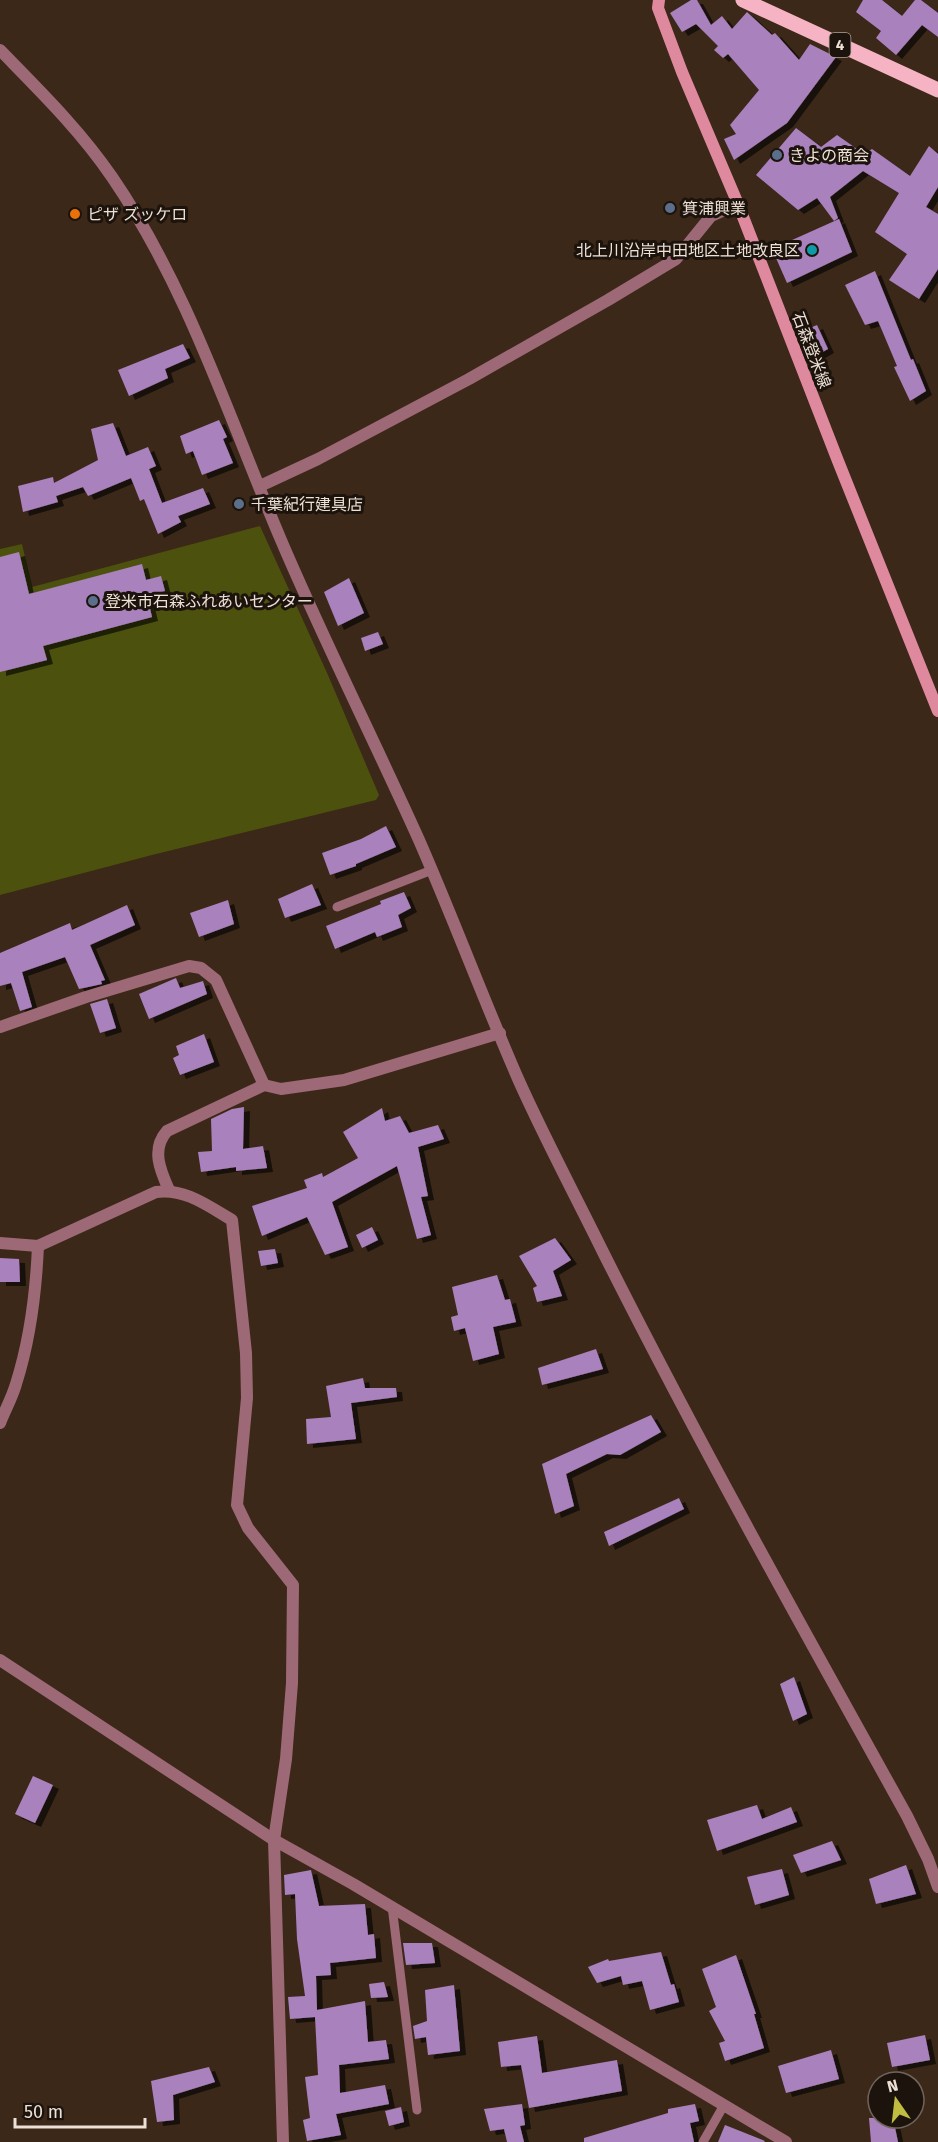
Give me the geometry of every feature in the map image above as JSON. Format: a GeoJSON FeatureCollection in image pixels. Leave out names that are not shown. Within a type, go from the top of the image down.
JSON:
{"type":"FeatureCollection","features":[{"type":"Feature","properties":{"kind":"main road","name":"石森登米線"},"geometry":{"type":"LineString","coordinates":[[659,0],[658,8],[682,72],[738,204],[938,711]]}},
{"type":"Feature","properties":{"kind":"main road","name":"4"},"geometry":{"type":"LineString","coordinates":[[743,0],[938,90]]}},
{"type":"Feature","properties":{"kind":"street"},"geometry":{"type":"LineString","coordinates":[[0,50],[87,143],[147,232],[174,285],[280,537],[432,870],[518,1079],[645,1336],[907,1816],[928,1859],[938,1887]]}},
{"type":"Feature","properties":{"kind":"street"},"geometry":{"type":"LineString","coordinates":[[260,486],[318,459],[449,389],[618,294],[676,259],[711,216],[738,204]]}},
{"type":"Feature","properties":{"kind":"street"},"geometry":{"type":"LineString","coordinates":[[0,1027],[86,997],[189,966],[201,968],[216,980],[264,1085]]}},
{"type":"Feature","properties":{"kind":"street"},"geometry":{"type":"LineString","coordinates":[[169,1190],[157,1150],[159,1140],[167,1131],[264,1085],[281,1089],[344,1080],[500,1033]]}},
{"type":"Feature","properties":{"kind":"street"},"geometry":{"type":"LineString","coordinates":[[0,1243],[38,1246],[156,1192],[169,1190],[192,1196],[232,1220],[246,1353],[247,1398],[237,1505],[248,1528],[293,1585],[292,1683],[286,1759],[273,1840],[283,2142]]}},
{"type":"Feature","properties":{"kind":"street"},"geometry":{"type":"LineString","coordinates":[[0,1423],[16,1385],[25,1349],[36,1286],[38,1246]]}},
{"type":"Feature","properties":{"kind":"street"},"geometry":{"type":"LineString","coordinates":[[0,1660],[273,1840],[392,1906],[786,2142]]}},
{"type":"Feature","properties":{"kind":"lane"},"geometry":{"type":"LineString","coordinates":[[337,907],[432,870]]}},
{"type":"Feature","properties":{"kind":"lane"},"geometry":{"type":"LineString","coordinates":[[392,1906],[417,2110]]}},
{"type":"Feature","properties":{"kind":"lane"},"geometry":{"type":"LineString","coordinates":[[703,2142],[724,2105]]}},
{"type":"Feature","properties":{"kind":"green space"},"geometry":{"type":"Polygon","coordinates":[[[260,526],[328,675],[379,795],[376,800],[0,895],[0,549],[22,544],[32,587],[260,526]]]}},
{"type":"Feature","properties":{"kind":"building"},"geometry":{"type":"Polygon","coordinates":[[[691,0],[697,0],[711,25],[722,16],[732,29],[747,12],[772,35],[775,33],[799,60],[810,44],[836,57],[787,123],[734,160],[724,139],[736,134],[730,125],[759,90],[728,54],[723,58],[714,50],[718,46],[696,24],[682,32],[670,13],[691,0]]]}},
{"type":"Feature","properties":{"kind":"building"},"geometry":{"type":"Polygon","coordinates":[[[863,0],[882,0],[902,16],[915,0],[921,0],[938,13],[938,37],[922,25],[896,55],[876,38],[881,31],[856,12],[863,0]]]}},
{"type":"Feature","properties":{"kind":"building"},"geometry":{"type":"Polygon","coordinates":[[[796,128],[821,147],[837,135],[864,154],[872,149],[910,176],[929,146],[938,154],[938,187],[926,207],[938,214],[938,269],[919,299],[889,280],[907,254],[875,232],[899,193],[863,171],[830,197],[838,218],[834,221],[817,198],[798,210],[756,175],[796,128]]]}},
{"type":"Feature","properties":{"kind":"building","name":"北上川沿岸中田地区土地改良区"},"geometry":{"type":"Polygon","coordinates":[[[839,219],[852,252],[787,283],[772,249],[839,219]]]}},
{"type":"Feature","properties":{"kind":"building"},"geometry":{"type":"Polygon","coordinates":[[[875,271],[926,391],[910,401],[894,367],[897,366],[878,321],[865,325],[845,285],[875,271]]]}},
{"type":"Feature","properties":{"kind":"building"},"geometry":{"type":"Polygon","coordinates":[[[817,325],[828,349],[810,359],[800,332],[817,325]]]}},
{"type":"Feature","properties":{"kind":"building"},"geometry":{"type":"Polygon","coordinates":[[[183,344],[190,358],[165,369],[168,378],[129,396],[118,370],[183,344]]]}},
{"type":"Feature","properties":{"kind":"building"},"geometry":{"type":"Polygon","coordinates":[[[219,420],[227,437],[223,439],[233,463],[202,475],[193,451],[186,454],[180,436],[219,420]]]}},
{"type":"Feature","properties":{"kind":"building"},"geometry":{"type":"Polygon","coordinates":[[[113,423],[126,456],[148,447],[156,466],[149,469],[162,503],[203,488],[210,504],[178,516],[181,522],[158,534],[144,499],[140,501],[131,478],[88,496],[83,487],[56,496],[58,502],[23,512],[18,486],[53,477],[54,483],[98,460],[91,429],[113,423]]]}},
{"type":"Feature","properties":{"kind":"building"},"geometry":{"type":"Polygon","coordinates":[[[19,552],[29,594],[142,564],[146,580],[161,576],[165,591],[147,596],[152,617],[43,646],[47,660],[0,672],[0,557],[19,552]]]}},
{"type":"Feature","properties":{"kind":"building"},"geometry":{"type":"Polygon","coordinates":[[[349,578],[364,613],[338,626],[324,592],[349,578]]]}},
{"type":"Feature","properties":{"kind":"building"},"geometry":{"type":"Polygon","coordinates":[[[378,632],[383,644],[365,651],[361,638],[378,632]]]}},
{"type":"Feature","properties":{"kind":"building"},"geometry":{"type":"Polygon","coordinates":[[[386,826],[396,847],[356,864],[356,866],[330,875],[322,853],[361,839],[386,826]]]}},
{"type":"Feature","properties":{"kind":"building"},"geometry":{"type":"Polygon","coordinates":[[[312,884],[321,905],[285,918],[278,899],[312,884]]]}},
{"type":"Feature","properties":{"kind":"building"},"geometry":{"type":"Polygon","coordinates":[[[404,892],[411,908],[398,915],[402,927],[377,937],[375,932],[335,949],[326,926],[381,904],[380,901],[404,892]]]}},
{"type":"Feature","properties":{"kind":"building"},"geometry":{"type":"Polygon","coordinates":[[[228,900],[234,924],[199,937],[190,913],[228,900]]]}},
{"type":"Feature","properties":{"kind":"building"},"geometry":{"type":"Polygon","coordinates":[[[127,905],[135,925],[90,945],[105,980],[101,981],[102,984],[79,989],[65,957],[22,972],[32,1007],[20,1011],[11,983],[0,986],[0,953],[70,923],[72,930],[127,905]]]}},
{"type":"Feature","properties":{"kind":"building"},"geometry":{"type":"Polygon","coordinates":[[[176,978],[180,988],[203,981],[207,994],[149,1019],[139,994],[176,978]]]}},
{"type":"Feature","properties":{"kind":"building"},"geometry":{"type":"Polygon","coordinates":[[[107,999],[116,1028],[100,1033],[90,1004],[107,999]]]}},
{"type":"Feature","properties":{"kind":"building"},"geometry":{"type":"Polygon","coordinates":[[[204,1034],[214,1062],[180,1075],[173,1058],[179,1055],[176,1046],[204,1034]]]}},
{"type":"Feature","properties":{"kind":"building"},"geometry":{"type":"Polygon","coordinates":[[[244,1107],[243,1149],[263,1146],[267,1168],[236,1171],[236,1167],[201,1172],[198,1152],[212,1151],[211,1119],[232,1109],[244,1107]]]}},
{"type":"Feature","properties":{"kind":"building"},"geometry":{"type":"Polygon","coordinates":[[[382,1108],[385,1121],[400,1116],[409,1133],[438,1125],[444,1139],[418,1147],[428,1196],[421,1197],[431,1235],[417,1239],[397,1166],[332,1202],[348,1247],[325,1255],[307,1217],[262,1236],[252,1206],[307,1188],[304,1180],[322,1173],[323,1177],[358,1158],[343,1132],[382,1108]]]}},
{"type":"Feature","properties":{"kind":"building"},"geometry":{"type":"Polygon","coordinates":[[[372,1227],[378,1240],[362,1248],[356,1235],[372,1227]]]}},
{"type":"Feature","properties":{"kind":"building"},"geometry":{"type":"Polygon","coordinates":[[[555,1238],[571,1260],[553,1271],[562,1296],[537,1302],[533,1288],[537,1286],[519,1256],[555,1238]]]}},
{"type":"Feature","properties":{"kind":"building"},"geometry":{"type":"Polygon","coordinates":[[[275,1249],[278,1263],[261,1266],[258,1251],[275,1249]]]}},
{"type":"Feature","properties":{"kind":"building"},"geometry":{"type":"Polygon","coordinates":[[[0,1258],[19,1259],[20,1282],[0,1282],[0,1258]]]}},
{"type":"Feature","properties":{"kind":"building"},"geometry":{"type":"Polygon","coordinates":[[[497,1275],[505,1300],[510,1299],[516,1322],[493,1327],[499,1354],[473,1361],[465,1328],[454,1331],[451,1317],[458,1315],[452,1287],[497,1275]]]}},
{"type":"Feature","properties":{"kind":"building"},"geometry":{"type":"Polygon","coordinates":[[[596,1349],[603,1369],[542,1385],[538,1368],[596,1349]]]}},
{"type":"Feature","properties":{"kind":"building"},"geometry":{"type":"Polygon","coordinates":[[[363,1378],[365,1388],[396,1388],[397,1397],[351,1403],[356,1439],[307,1444],[306,1419],[331,1417],[326,1386],[363,1378]]]}},
{"type":"Feature","properties":{"kind":"building"},"geometry":{"type":"Polygon","coordinates":[[[651,1415],[661,1432],[620,1455],[607,1454],[566,1474],[574,1506],[555,1514],[542,1464],[651,1415]]]}},
{"type":"Feature","properties":{"kind":"building"},"geometry":{"type":"Polygon","coordinates":[[[679,1498],[684,1509],[609,1546],[604,1532],[679,1498]]]}},
{"type":"Feature","properties":{"kind":"building"},"geometry":{"type":"Polygon","coordinates":[[[794,1677],[807,1714],[793,1721],[780,1684],[794,1677]]]}},
{"type":"Feature","properties":{"kind":"building"},"geometry":{"type":"Polygon","coordinates":[[[33,1776],[53,1785],[35,1823],[15,1814],[33,1776]]]}},
{"type":"Feature","properties":{"kind":"building"},"geometry":{"type":"Polygon","coordinates":[[[757,1805],[762,1819],[791,1807],[797,1822],[717,1851],[707,1820],[757,1805]]]}},
{"type":"Feature","properties":{"kind":"building"},"geometry":{"type":"Polygon","coordinates":[[[832,1841],[841,1860],[801,1873],[793,1855],[832,1841]]]}},
{"type":"Feature","properties":{"kind":"building"},"geometry":{"type":"Polygon","coordinates":[[[906,1865],[916,1894],[876,1904],[869,1879],[906,1865]]]}},
{"type":"Feature","properties":{"kind":"building"},"geometry":{"type":"Polygon","coordinates":[[[782,1869],[789,1895],[755,1905],[747,1877],[782,1869]]]}},
{"type":"Feature","properties":{"kind":"building"},"geometry":{"type":"Polygon","coordinates":[[[311,1870],[319,1906],[365,1904],[368,1935],[374,1934],[376,1958],[330,1963],[331,1975],[316,1976],[317,2010],[365,2001],[368,2042],[386,2040],[389,2059],[339,2065],[340,2093],[385,2085],[389,2104],[336,2114],[341,2135],[307,2141],[303,2120],[310,2118],[305,2077],[318,2075],[315,2017],[290,2019],[288,1997],[305,1996],[297,1939],[295,1894],[285,1895],[284,1875],[311,1870]]]}},
{"type":"Feature","properties":{"kind":"building"},"geometry":{"type":"Polygon","coordinates":[[[403,1943],[432,1943],[435,1963],[406,1965],[403,1943]]]}},
{"type":"Feature","properties":{"kind":"building"},"geometry":{"type":"Polygon","coordinates":[[[661,1952],[679,2002],[650,2010],[642,1981],[623,1985],[621,1976],[597,1983],[588,1967],[608,1959],[609,1961],[661,1952]]]}},
{"type":"Feature","properties":{"kind":"building"},"geometry":{"type":"Polygon","coordinates":[[[736,1955],[756,2014],[754,2014],[764,2048],[725,2061],[719,2043],[725,2041],[709,2011],[716,2007],[702,1969],[736,1955]]]}},
{"type":"Feature","properties":{"kind":"building"},"geometry":{"type":"Polygon","coordinates":[[[384,1982],[388,1997],[371,1998],[369,1984],[384,1982]]]}},
{"type":"Feature","properties":{"kind":"building"},"geometry":{"type":"Polygon","coordinates":[[[454,1985],[460,2051],[428,2055],[426,2037],[415,2039],[413,2026],[427,2021],[425,1990],[454,1985]]]}},
{"type":"Feature","properties":{"kind":"building"},"geometry":{"type":"Polygon","coordinates":[[[925,2035],[930,2060],[892,2067],[887,2043],[925,2035]]]}},
{"type":"Feature","properties":{"kind":"building"},"geometry":{"type":"Polygon","coordinates":[[[537,2036],[542,2073],[617,2060],[622,2091],[529,2108],[521,2065],[501,2067],[498,2042],[537,2036]]]}},
{"type":"Feature","properties":{"kind":"building"},"geometry":{"type":"Polygon","coordinates":[[[831,2050],[839,2079],[786,2093],[778,2066],[831,2050]]]}},
{"type":"Feature","properties":{"kind":"building"},"geometry":{"type":"Polygon","coordinates":[[[209,2067],[215,2082],[173,2095],[174,2120],[157,2122],[151,2081],[209,2067]]]}},
{"type":"Feature","properties":{"kind":"building"},"geometry":{"type":"Polygon","coordinates":[[[522,2104],[525,2125],[520,2126],[524,2142],[507,2142],[504,2129],[490,2131],[484,2109],[522,2104]]]}},
{"type":"Feature","properties":{"kind":"building"},"geometry":{"type":"Polygon","coordinates":[[[695,2104],[699,2121],[690,2123],[694,2142],[584,2142],[584,2138],[668,2113],[668,2109],[695,2104]]]}},
{"type":"Feature","properties":{"kind":"building"},"geometry":{"type":"Polygon","coordinates":[[[401,2107],[404,2122],[389,2126],[385,2111],[401,2107]]]}},
{"type":"Feature","properties":{"kind":"building"},"geometry":{"type":"Polygon","coordinates":[[[725,2125],[765,2141],[718,2142],[725,2125]]]}},
{"type":"Feature","properties":{"kind":"building"},"geometry":{"type":"Polygon","coordinates":[[[870,2130],[896,2130],[898,2142],[871,2142],[870,2130]]]}},
{"type":"Feature","properties":{"kind":"place","name":"きよの商会"},"geometry":{"type":"Point","coordinates":[777,155]}},
{"type":"Feature","properties":{"kind":"place","name":"箕浦興業"},"geometry":{"type":"Point","coordinates":[670,208]}},
{"type":"Feature","properties":{"kind":"place","name":"ピザ ズッケロ"},"geometry":{"type":"Point","coordinates":[75,214]}},
{"type":"Feature","properties":{"kind":"place","name":"北上川沿岸中田地区土地改良区"},"geometry":{"type":"Point","coordinates":[812,250]}},
{"type":"Feature","properties":{"kind":"place","name":"千葉紀行建具店"},"geometry":{"type":"Point","coordinates":[239,504]}},
{"type":"Feature","properties":{"kind":"place","name":"登米市石森ふれあいセンター"},"geometry":{"type":"Point","coordinates":[93,601]}}]}
